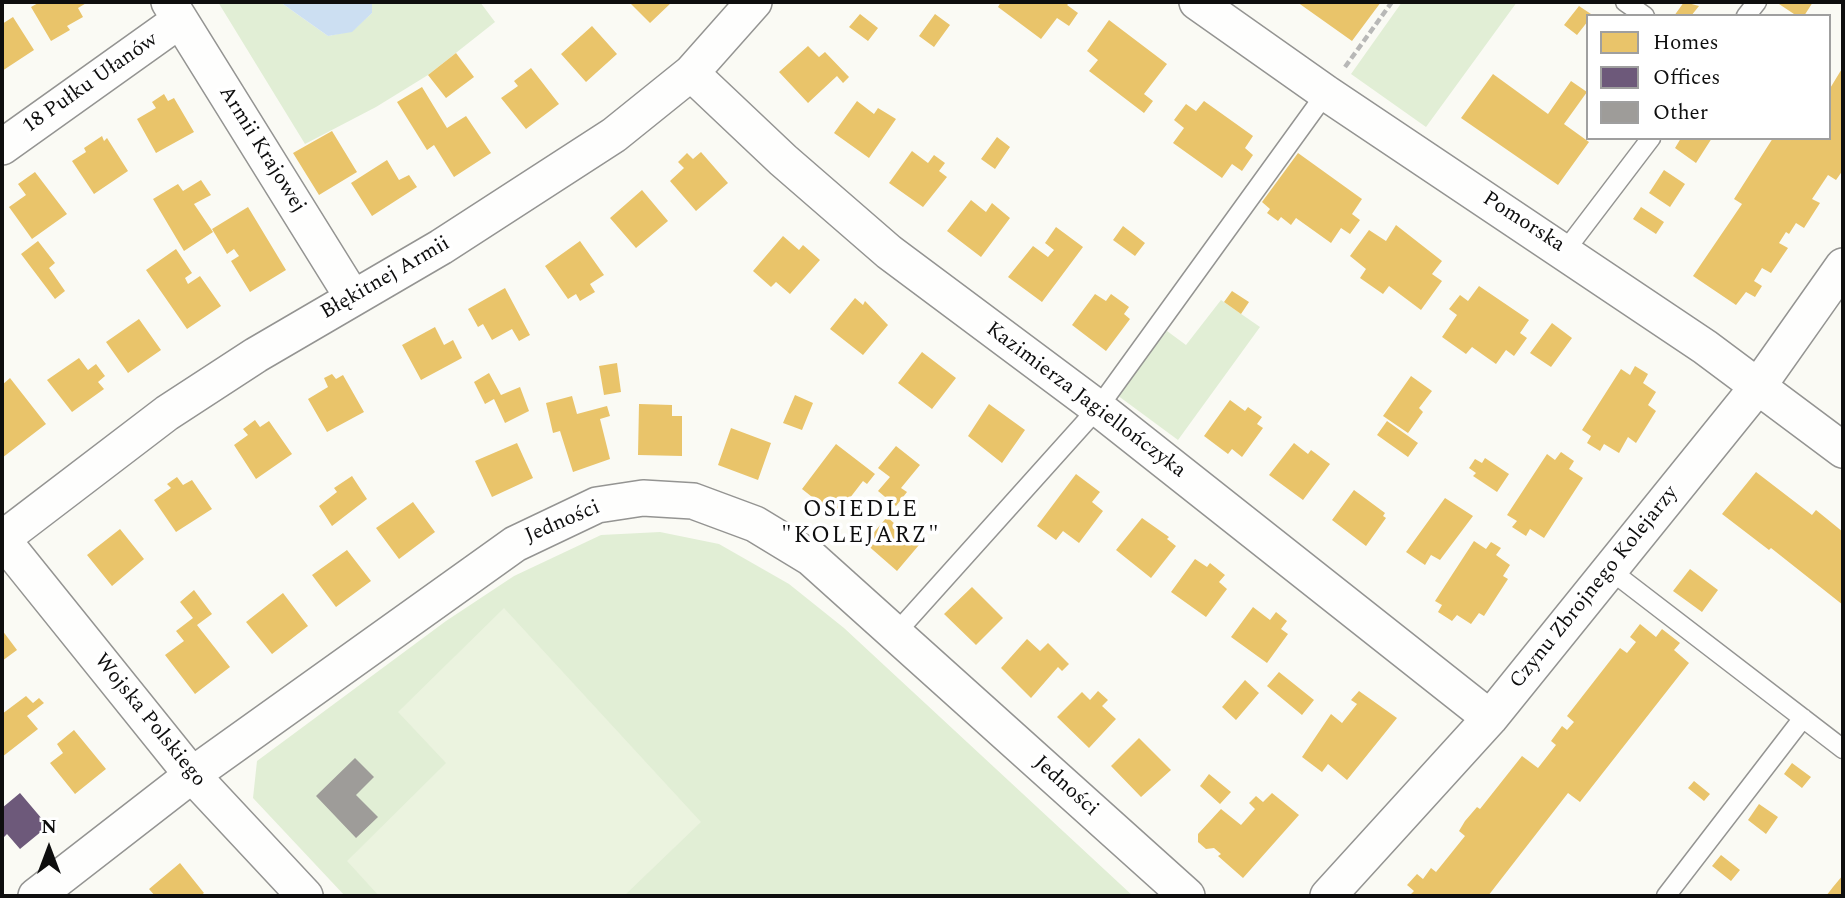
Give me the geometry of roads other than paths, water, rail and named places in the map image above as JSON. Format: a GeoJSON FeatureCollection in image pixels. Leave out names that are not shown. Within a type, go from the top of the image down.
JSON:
{"type":"FeatureCollection","features":[{"type":"Feature","properties":{"kind":"street","name":"Błękitnej Armii"},"geometry":{"type":"LineString","coordinates":[[2,539],[167,412],[533,189],[614,135],[691,72],[754,2]]}},
{"type":"Feature","properties":{"kind":"street","name":"Pomorska"},"geometry":{"type":"LineString","coordinates":[[1197,2],[1326,93],[1565,251],[1759,384],[1843,450]]}},
{"type":"Feature","properties":{"kind":"street","name":"18 Pułku Ułanów"},"geometry":{"type":"LineString","coordinates":[[2,147],[175,11]]}},
{"type":"Feature","properties":{"kind":"street","name":"Armii Krajowej"},"geometry":{"type":"LineString","coordinates":[[175,11],[353,298]]}},
{"type":"Feature","properties":{"kind":"street","name":"Kazimierza Jagiellończyka"},"geometry":{"type":"LineString","coordinates":[[691,72],[783,160],[889,252],[1098,408],[1490,718]]}},
{"type":"Feature","properties":{"kind":"street","name":"Czynu Zbrojnego Kolejarzy"},"geometry":{"type":"LineString","coordinates":[[1328,896],[1490,718],[1759,384],[1843,266]]}},
{"type":"Feature","properties":{"kind":"street","name":"Jedności"},"geometry":{"type":"LineString","coordinates":[[36,896],[192,775],[516,544],[597,505],[643,498],[693,501],[755,524],[811,558],[1188,896]]}},
{"type":"Feature","properties":{"kind":"street","name":"Wojska Polskiego"},"geometry":{"type":"LineString","coordinates":[[2,539],[192,775],[305,896]]}},
{"type":"Feature","properties":{"kind":"lane"},"geometry":{"type":"LineString","coordinates":[[1625,2],[1642,14]]}},
{"type":"Feature","properties":{"kind":"lane"},"geometry":{"type":"LineString","coordinates":[[895,634],[1098,408],[1326,93]]}},
{"type":"Feature","properties":{"kind":"lane"},"geometry":{"type":"LineString","coordinates":[[1565,251],[1649,140]]}},
{"type":"Feature","properties":{"kind":"lane"},"geometry":{"type":"LineString","coordinates":[[1610,570],[1843,749]]}},
{"type":"Feature","properties":{"kind":"lane"},"geometry":{"type":"LineString","coordinates":[[1666,896],[1803,718]]}},
{"type":"Feature","properties":{"kind":"water"},"geometry":{"type":"Polygon","coordinates":[[[280,2],[372,2],[372,13],[352,32],[328,36],[280,2]]]}},
{"type":"Feature","properties":{"kind":"district","name":"OSIEDLE \"KOLEJARZ\""},"geometry":{"type":"Point","coordinates":[861,524]}}]}
